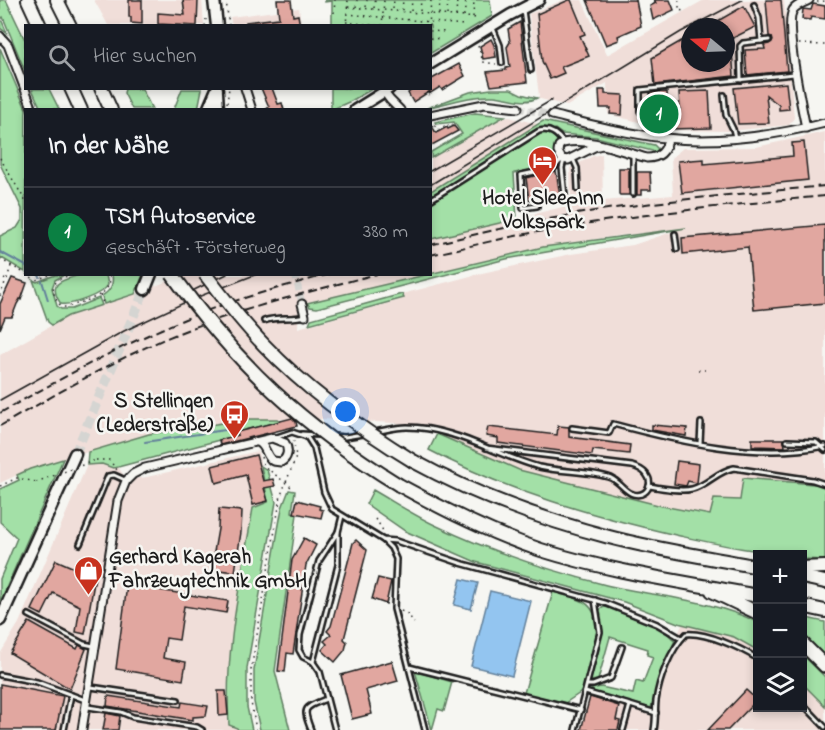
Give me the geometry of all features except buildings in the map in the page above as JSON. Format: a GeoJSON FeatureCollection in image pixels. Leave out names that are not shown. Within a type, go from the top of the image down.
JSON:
{"type":"FeatureCollection","features":[{"type":"Feature","properties":{"kind":"highway"},"geometry":{"type":"LineString","coordinates":[[28,0],[39,24]]}},
{"type":"Feature","properties":{"kind":"highway"},"geometry":{"type":"LineString","coordinates":[[57,0],[69,24]]}},
{"type":"Feature","properties":{"kind":"highway"},"geometry":{"type":"LineString","coordinates":[[72,90],[80,108]]}},
{"type":"Feature","properties":{"kind":"highway"},"geometry":{"type":"LineString","coordinates":[[102,90],[110,108]]}},
{"type":"Feature","properties":{"kind":"highway"},"geometry":{"type":"LineString","coordinates":[[174,276],[220,338],[285,404],[327,438],[399,485],[463,517],[541,550],[606,568],[753,595]]}},
{"type":"Feature","properties":{"kind":"highway"},"geometry":{"type":"LineString","coordinates":[[207,276],[241,320],[280,362],[340,413],[413,461],[476,492],[572,526],[611,537],[753,566]]}},
{"type":"Feature","properties":{"kind":"highway"},"geometry":{"type":"LineString","coordinates":[[807,568],[825,567]]}},
{"type":"Feature","properties":{"kind":"highway"},"geometry":{"type":"LineString","coordinates":[[807,578],[825,582]]}},
{"type":"Feature","properties":{"kind":"highway"},"geometry":{"type":"LineString","coordinates":[[695,583],[753,611]]}},
{"type":"Feature","properties":{"kind":"highway"},"geometry":{"type":"LineString","coordinates":[[807,607],[825,611]]}},
{"type":"Feature","properties":{"kind":"highway"},"geometry":{"type":"LineString","coordinates":[[807,648],[825,666]]}},
{"type":"Feature","properties":{"kind":"main road"},"geometry":{"type":"LineString","coordinates":[[214,0],[217,24]]}},
{"type":"Feature","properties":{"kind":"main road"},"geometry":{"type":"LineString","coordinates":[[217,90],[223,108]]}},
{"type":"Feature","properties":{"kind":"main road"},"geometry":{"type":"LineString","coordinates":[[209,108],[217,90]]}},
{"type":"Feature","properties":{"kind":"main road"},"geometry":{"type":"LineString","coordinates":[[145,289],[150,276]]}},
{"type":"Feature","properties":{"kind":"main road"},"geometry":{"type":"LineString","coordinates":[[0,620],[75,454]]}},
{"type":"Feature","properties":{"kind":"street"},"geometry":{"type":"LineString","coordinates":[[432,63],[539,0]]}},
{"type":"Feature","properties":{"kind":"street"},"geometry":{"type":"LineString","coordinates":[[806,128],[789,41],[792,12],[797,6],[811,0]]}},
{"type":"Feature","properties":{"kind":"street"},"geometry":{"type":"LineString","coordinates":[[0,36],[8,45],[24,87]]}},
{"type":"Feature","properties":{"kind":"street"},"geometry":{"type":"LineString","coordinates":[[25,90],[32,108]]}},
{"type":"Feature","properties":{"kind":"street"},"geometry":{"type":"LineString","coordinates":[[245,90],[251,108]]}},
{"type":"Feature","properties":{"kind":"street"},"geometry":{"type":"LineString","coordinates":[[358,108],[387,90],[390,100],[398,108]]}},
{"type":"Feature","properties":{"kind":"street"},"geometry":{"type":"LineString","coordinates":[[432,115],[484,105],[518,108]]}},
{"type":"Feature","properties":{"kind":"street"},"geometry":{"type":"LineString","coordinates":[[552,115],[664,138],[735,139],[765,136],[825,123]]}},
{"type":"Feature","properties":{"kind":"street"},"geometry":{"type":"LineString","coordinates":[[602,146],[594,147],[573,159],[563,159],[558,150],[563,143],[585,142],[602,146],[633,154],[647,158],[656,157],[664,151],[664,138]]}},
{"type":"Feature","properties":{"kind":"street"},"geometry":{"type":"LineString","coordinates":[[302,304],[305,316]]}},
{"type":"Feature","properties":{"kind":"street"},"geometry":{"type":"LineString","coordinates":[[82,730],[118,501],[126,481],[145,468],[272,438],[280,440],[286,446],[287,455],[281,462],[270,460],[264,446],[258,442]]}},
{"type":"Feature","properties":{"kind":"lane"},"geometry":{"type":"LineString","coordinates":[[754,5],[759,18],[760,41]]}},
{"type":"Feature","properties":{"kind":"lane"},"geometry":{"type":"LineString","coordinates":[[523,8],[531,70]]}},
{"type":"Feature","properties":{"kind":"lane"},"geometry":{"type":"LineString","coordinates":[[492,26],[500,45],[502,63]]}},
{"type":"Feature","properties":{"kind":"lane"},"geometry":{"type":"LineString","coordinates":[[741,80],[740,46],[769,40]]}},
{"type":"Feature","properties":{"kind":"lane"},"geometry":{"type":"LineString","coordinates":[[664,138],[660,127],[647,120],[640,111],[640,90],[796,74]]}},
{"type":"Feature","properties":{"kind":"lane"},"geometry":{"type":"LineString","coordinates":[[724,95],[726,116],[735,139]]}},
{"type":"Feature","properties":{"kind":"lane"},"geometry":{"type":"LineString","coordinates":[[432,199],[539,131],[553,132],[563,143]]}},
{"type":"Feature","properties":{"kind":"lane"},"geometry":{"type":"LineString","coordinates":[[633,154],[633,194]]}},
{"type":"Feature","properties":{"kind":"lane"},"geometry":{"type":"LineString","coordinates":[[563,159],[566,196]]}},
{"type":"Feature","properties":{"kind":"lane"},"geometry":{"type":"LineString","coordinates":[[537,206],[523,208],[520,180],[522,175],[554,168],[563,159]]}},
{"type":"Feature","properties":{"kind":"lane"},"geometry":{"type":"LineString","coordinates":[[573,159],[577,168],[578,189]]}},
{"type":"Feature","properties":{"kind":"lane"},"geometry":{"type":"LineString","coordinates":[[675,234],[677,249]]}},
{"type":"Feature","properties":{"kind":"lane"},"geometry":{"type":"LineString","coordinates":[[264,321],[276,317],[293,319],[305,316]]}},
{"type":"Feature","properties":{"kind":"lane"},"geometry":{"type":"LineString","coordinates":[[700,443],[701,423]]}},
{"type":"Feature","properties":{"kind":"lane"},"geometry":{"type":"LineString","coordinates":[[572,428],[609,433],[613,424],[666,438],[736,448],[787,451],[808,450],[823,446]]}},
{"type":"Feature","properties":{"kind":"lane"},"geometry":{"type":"LineString","coordinates":[[272,438],[292,432],[345,437],[406,427],[441,431],[486,448],[542,467],[610,478],[621,484],[630,494],[637,495],[649,486],[649,477],[645,472],[632,466],[486,448]]}},
{"type":"Feature","properties":{"kind":"lane"},"geometry":{"type":"LineString","coordinates":[[303,434],[314,448],[327,502],[332,509],[383,540],[391,548],[396,559],[394,612],[425,730]]}},
{"type":"Feature","properties":{"kind":"lane"},"geometry":{"type":"LineString","coordinates":[[787,441],[816,442],[825,450]]}},
{"type":"Feature","properties":{"kind":"lane"},"geometry":{"type":"LineString","coordinates":[[649,486],[691,489],[699,487],[724,470],[734,468],[813,480],[825,484]]}},
{"type":"Feature","properties":{"kind":"lane"},"geometry":{"type":"LineString","coordinates":[[80,544],[106,478],[110,475],[126,481]]}},
{"type":"Feature","properties":{"kind":"lane"},"geometry":{"type":"LineString","coordinates":[[313,662],[338,565],[338,532],[342,516]]}},
{"type":"Feature","properties":{"kind":"lane"},"geometry":{"type":"LineString","coordinates":[[335,730],[320,672],[313,662],[300,654],[300,635],[319,561],[338,532]]}},
{"type":"Feature","properties":{"kind":"lane"},"geometry":{"type":"LineString","coordinates":[[383,540],[396,541],[460,563],[595,600],[657,624],[681,638]]}},
{"type":"Feature","properties":{"kind":"lane"},"geometry":{"type":"LineString","coordinates":[[575,730],[600,632],[595,600]]}},
{"type":"Feature","properties":{"kind":"lane"},"geometry":{"type":"LineString","coordinates":[[29,615],[84,644],[96,646]]}},
{"type":"Feature","properties":{"kind":"lane"},"geometry":{"type":"LineString","coordinates":[[654,730],[657,697],[664,674],[681,638],[686,634],[695,633],[733,646],[756,658]]}},
{"type":"Feature","properties":{"kind":"lane"},"geometry":{"type":"LineString","coordinates":[[587,685],[593,685],[612,676],[622,647]]}},
{"type":"Feature","properties":{"kind":"lane"},"geometry":{"type":"LineString","coordinates":[[409,667],[580,710]]}},
{"type":"Feature","properties":{"kind":"lane"},"geometry":{"type":"LineString","coordinates":[[0,675],[37,682],[86,704],[133,717],[197,727],[202,730]]}},
{"type":"Feature","properties":{"kind":"lane"},"geometry":{"type":"LineString","coordinates":[[89,687],[178,700]]}},
{"type":"Feature","properties":{"kind":"lane"},"geometry":{"type":"LineString","coordinates":[[585,692],[656,713]]}},
{"type":"Feature","properties":{"kind":"lane"},"geometry":{"type":"LineString","coordinates":[[64,730],[71,696]]}},
{"type":"Feature","properties":{"kind":"lane"},"geometry":{"type":"LineString","coordinates":[[311,730],[304,714],[305,709],[326,699]]}},
{"type":"Feature","properties":{"kind":"lane"},"geometry":{"type":"LineString","coordinates":[[623,730],[630,705]]}},
{"type":"Feature","properties":{"kind":"lane"},"geometry":{"type":"LineString","coordinates":[[807,708],[825,727]]}},
{"type":"Feature","properties":{"kind":"path"},"geometry":{"type":"LineString","coordinates":[[226,0],[229,24]]}},
{"type":"Feature","properties":{"kind":"path"},"geometry":{"type":"LineString","coordinates":[[334,13],[335,0]]}},
{"type":"Feature","properties":{"kind":"path"},"geometry":{"type":"LineString","coordinates":[[346,24],[348,0]]}},
{"type":"Feature","properties":{"kind":"path"},"geometry":{"type":"LineString","coordinates":[[356,8],[357,0]]}},
{"type":"Feature","properties":{"kind":"path"},"geometry":{"type":"LineString","coordinates":[[366,0],[366,8]]}},
{"type":"Feature","properties":{"kind":"path"},"geometry":{"type":"LineString","coordinates":[[374,9],[375,0]]}},
{"type":"Feature","properties":{"kind":"path"},"geometry":{"type":"LineString","coordinates":[[382,24],[384,0]]}},
{"type":"Feature","properties":{"kind":"path"},"geometry":{"type":"LineString","coordinates":[[393,10],[394,0]]}},
{"type":"Feature","properties":{"kind":"path"},"geometry":{"type":"LineString","coordinates":[[402,11],[403,0]]}},
{"type":"Feature","properties":{"kind":"path"},"geometry":{"type":"LineString","coordinates":[[410,12],[412,0]]}},
{"type":"Feature","properties":{"kind":"path"},"geometry":{"type":"LineString","coordinates":[[420,13],[421,0]]}},
{"type":"Feature","properties":{"kind":"path"},"geometry":{"type":"LineString","coordinates":[[347,14],[429,24],[431,0]]}},
{"type":"Feature","properties":{"kind":"path"},"geometry":{"type":"LineString","coordinates":[[438,15],[440,0]]}},
{"type":"Feature","properties":{"kind":"path"},"geometry":{"type":"LineString","coordinates":[[447,15],[448,0]]}},
{"type":"Feature","properties":{"kind":"path"},"geometry":{"type":"LineString","coordinates":[[456,16],[458,0]]}},
{"type":"Feature","properties":{"kind":"path"},"geometry":{"type":"LineString","coordinates":[[464,17],[466,0]]}},
{"type":"Feature","properties":{"kind":"path"},"geometry":{"type":"LineString","coordinates":[[473,18],[474,0]]}},
{"type":"Feature","properties":{"kind":"path"},"geometry":{"type":"LineString","coordinates":[[679,0],[680,10],[683,11]]}},
{"type":"Feature","properties":{"kind":"path"},"geometry":{"type":"LineString","coordinates":[[811,0],[825,1]]}},
{"type":"Feature","properties":{"kind":"path"},"geometry":{"type":"LineString","coordinates":[[348,7],[477,18]]}},
{"type":"Feature","properties":{"kind":"path"},"geometry":{"type":"LineString","coordinates":[[205,24],[206,16]]}},
{"type":"Feature","properties":{"kind":"path"},"geometry":{"type":"LineString","coordinates":[[432,24],[464,26]]}},
{"type":"Feature","properties":{"kind":"path"},"geometry":{"type":"LineString","coordinates":[[432,31],[448,33]]}},
{"type":"Feature","properties":{"kind":"path"},"geometry":{"type":"LineString","coordinates":[[432,38],[440,39]]}},
{"type":"Feature","properties":{"kind":"path"},"geometry":{"type":"LineString","coordinates":[[789,41],[825,45]]}},
{"type":"Feature","properties":{"kind":"path"},"geometry":{"type":"LineString","coordinates":[[478,50],[483,62],[502,63]]}},
{"type":"Feature","properties":{"kind":"path"},"geometry":{"type":"LineString","coordinates":[[223,108],[229,90]]}},
{"type":"Feature","properties":{"kind":"path"},"geometry":{"type":"LineString","coordinates":[[432,125],[434,124],[438,130],[454,123]]}},
{"type":"Feature","properties":{"kind":"path"},"geometry":{"type":"LineString","coordinates":[[0,158],[24,199]]}},
{"type":"Feature","properties":{"kind":"path"},"geometry":{"type":"LineString","coordinates":[[0,171],[7,170]]}},
{"type":"Feature","properties":{"kind":"path"},"geometry":{"type":"LineString","coordinates":[[0,259],[24,273]]}},
{"type":"Feature","properties":{"kind":"path"},"geometry":{"type":"LineString","coordinates":[[0,296],[11,266]]}},
{"type":"Feature","properties":{"kind":"path"},"geometry":{"type":"LineString","coordinates":[[29,276],[36,280],[44,277]]}},
{"type":"Feature","properties":{"kind":"path"},"geometry":{"type":"LineString","coordinates":[[55,276],[58,280]]}},
{"type":"Feature","properties":{"kind":"path"},"geometry":{"type":"LineString","coordinates":[[66,276],[54,285],[58,303],[66,308],[107,290],[110,286],[109,276]]}},
{"type":"Feature","properties":{"kind":"path"},"geometry":{"type":"LineString","coordinates":[[100,295],[103,303]]}},
{"type":"Feature","properties":{"kind":"path"},"geometry":{"type":"LineString","coordinates":[[698,370],[705,370]]}},
{"type":"Feature","properties":{"kind":"path"},"geometry":{"type":"LineString","coordinates":[[256,730],[251,702],[251,670],[281,495],[296,457],[292,432]]}},
{"type":"Feature","properties":{"kind":"path"},"geometry":{"type":"LineString","coordinates":[[0,486],[17,478],[36,482],[96,460],[105,459],[117,469],[118,477]]}},
{"type":"Feature","properties":{"kind":"path"},"geometry":{"type":"LineString","coordinates":[[375,519],[382,528],[383,540]]}},
{"type":"Feature","properties":{"kind":"path"},"geometry":{"type":"LineString","coordinates":[[394,612],[402,611],[408,614],[414,623]]}},
{"type":"Feature","properties":{"kind":"shaded area"},"geometry":{"type":"Polygon","coordinates":[[[94,0],[202,0],[204,24],[107,24],[94,0]]]}},
{"type":"Feature","properties":{"kind":"shaded area"},"geometry":{"type":"Polygon","coordinates":[[[563,0],[582,0],[607,55],[704,0],[784,0],[794,118],[789,125],[730,131],[669,130],[608,114],[607,83],[567,106],[537,98],[539,96],[529,14],[563,0]]]}},
{"type":"Feature","properties":{"kind":"shaded area"},"geometry":{"type":"Polygon","coordinates":[[[299,8],[301,24],[232,24],[230,17],[299,8]]]}},
{"type":"Feature","properties":{"kind":"shaded area"},"geometry":{"type":"Polygon","coordinates":[[[505,116],[538,124],[432,190],[432,157],[505,116]]]}},
{"type":"Feature","properties":{"kind":"shaded area"},"geometry":{"type":"Polygon","coordinates":[[[825,132],[825,485],[740,500],[710,515],[662,506],[519,470],[437,434],[437,429],[411,424],[323,419],[249,419],[149,434],[30,469],[0,483],[0,355],[68,316],[180,276],[421,276],[298,306],[298,328],[403,299],[402,294],[482,273],[571,254],[633,245],[681,229],[543,247],[432,273],[432,239],[571,205],[570,168],[593,156],[602,154],[603,201],[673,195],[671,158],[683,148],[756,147],[825,132]]]}},
{"type":"Feature","properties":{"kind":"shaded area"},"geometry":{"type":"Polygon","coordinates":[[[258,451],[268,503],[252,508],[227,690],[238,730],[0,730],[0,654],[19,623],[87,465],[102,464],[113,468],[118,467],[127,480],[258,451]]]}},
{"type":"Feature","properties":{"kind":"shaded area"},"geometry":{"type":"Polygon","coordinates":[[[683,623],[734,637],[753,648],[753,712],[807,712],[807,688],[825,706],[825,730],[581,730],[591,692],[651,708],[664,663],[683,623]]]}},
{"type":"Feature","properties":{"kind":"green space"},"geometry":{"type":"Polygon","coordinates":[[[0,0],[6,0],[24,38],[24,69],[3,17],[1,19],[7,33],[0,28],[0,0]]]}},
{"type":"Feature","properties":{"kind":"green space"},"geometry":{"type":"Polygon","coordinates":[[[325,0],[490,0],[492,16],[432,52],[432,24],[332,24],[332,1],[325,2],[325,0]]]}},
{"type":"Feature","properties":{"kind":"green space"},"geometry":{"type":"Polygon","coordinates":[[[0,48],[26,108],[24,271],[0,257],[0,236],[17,228],[22,220],[22,209],[0,164],[0,48]]]}},
{"type":"Feature","properties":{"kind":"green space"},"geometry":{"type":"Polygon","coordinates":[[[511,89],[537,98],[521,101],[494,96],[477,97],[427,108],[470,92],[511,89]]]}},
{"type":"Feature","properties":{"kind":"green space"},"geometry":{"type":"Polygon","coordinates":[[[32,90],[50,90],[58,108],[41,108],[32,90]]]}},
{"type":"Feature","properties":{"kind":"green space"},"geometry":{"type":"Polygon","coordinates":[[[125,90],[142,90],[152,108],[132,108],[125,90]]]}},
{"type":"Feature","properties":{"kind":"green space"},"geometry":{"type":"Polygon","coordinates":[[[182,90],[202,90],[198,108],[174,108],[182,90]]]}},
{"type":"Feature","properties":{"kind":"green space"},"geometry":{"type":"Polygon","coordinates":[[[331,90],[370,90],[351,101],[331,108],[331,90]]]}},
{"type":"Feature","properties":{"kind":"green space"},"geometry":{"type":"Polygon","coordinates":[[[475,113],[505,116],[432,157],[432,151],[462,134],[454,122],[436,124],[435,122],[475,113]]]}},
{"type":"Feature","properties":{"kind":"green space"},"geometry":{"type":"Polygon","coordinates":[[[543,121],[654,145],[658,149],[656,152],[596,137],[562,134],[555,129],[552,134],[558,142],[554,152],[557,160],[553,166],[514,173],[517,219],[432,239],[432,190],[543,121]]]}},
{"type":"Feature","properties":{"kind":"green space"},"geometry":{"type":"Polygon","coordinates":[[[686,228],[506,259],[317,308],[310,307],[307,303],[421,276],[432,276],[432,273],[543,247],[686,228]]]}},
{"type":"Feature","properties":{"kind":"green space"},"geometry":{"type":"Polygon","coordinates":[[[52,276],[62,276],[55,280],[52,288],[57,306],[61,309],[72,309],[99,298],[102,305],[68,316],[52,325],[48,322],[33,280],[37,282],[52,276]]]}},
{"type":"Feature","properties":{"kind":"green space"},"geometry":{"type":"Polygon","coordinates":[[[77,276],[106,276],[108,285],[86,299],[61,304],[55,291],[58,283],[77,276]]]}},
{"type":"Feature","properties":{"kind":"green space"},"geometry":{"type":"Polygon","coordinates":[[[112,276],[143,276],[135,294],[104,304],[102,296],[111,287],[112,276]]]}},
{"type":"Feature","properties":{"kind":"green space"},"geometry":{"type":"Polygon","coordinates":[[[402,294],[404,298],[309,324],[311,319],[402,294]]]}},
{"type":"Feature","properties":{"kind":"green space"},"geometry":{"type":"Polygon","coordinates":[[[249,419],[277,419],[280,421],[237,432],[238,435],[118,467],[113,468],[102,464],[87,465],[88,452],[149,434],[249,419]]]}},
{"type":"Feature","properties":{"kind":"green space"},"geometry":{"type":"Polygon","coordinates":[[[437,434],[519,470],[662,506],[710,515],[714,499],[740,500],[743,478],[825,485],[825,560],[807,559],[807,550],[753,550],[615,520],[521,490],[429,450],[437,434]]]}},
{"type":"Feature","properties":{"kind":"green space"},"geometry":{"type":"Polygon","coordinates":[[[63,459],[0,602],[0,579],[17,538],[0,522],[0,489],[19,480],[17,475],[63,459]]]}},
{"type":"Feature","properties":{"kind":"green space"},"geometry":{"type":"Polygon","coordinates":[[[261,466],[267,470],[276,502],[247,668],[247,707],[252,730],[238,730],[229,725],[231,643],[253,508],[268,502],[261,466]]]}},
{"type":"Feature","properties":{"kind":"green space"},"geometry":{"type":"Polygon","coordinates":[[[289,490],[295,491],[292,512],[297,514],[275,671],[290,730],[260,730],[254,702],[254,670],[282,508],[289,490]]]}},
{"type":"Feature","properties":{"kind":"green space"},"geometry":{"type":"Polygon","coordinates":[[[373,490],[437,526],[520,560],[606,585],[702,603],[739,614],[753,620],[753,648],[734,637],[678,623],[624,602],[476,562],[405,531],[366,504],[373,490]]]}},
{"type":"Feature","properties":{"kind":"green space"},"geometry":{"type":"Polygon","coordinates":[[[553,592],[584,602],[592,609],[596,619],[596,642],[584,686],[580,693],[565,703],[524,693],[553,592]]]}},
{"type":"Feature","properties":{"kind":"green space"},"geometry":{"type":"Polygon","coordinates":[[[604,607],[643,619],[658,626],[675,640],[659,679],[651,708],[595,693],[591,689],[601,687],[633,694],[636,681],[643,683],[653,657],[647,655],[648,649],[610,637],[598,680],[590,681],[602,632],[599,610],[604,607]]]}},
{"type":"Feature","properties":{"kind":"green space"},"geometry":{"type":"Polygon","coordinates":[[[807,618],[825,622],[825,659],[807,640],[807,618]]]}},
{"type":"Feature","properties":{"kind":"green space"},"geometry":{"type":"Polygon","coordinates":[[[807,659],[825,677],[825,706],[807,688],[807,659]]]}},
{"type":"Feature","properties":{"kind":"green space"},"geometry":{"type":"Polygon","coordinates":[[[415,671],[452,682],[444,711],[438,709],[432,730],[415,671]]]}},
{"type":"Feature","properties":{"kind":"water"},"geometry":{"type":"Polygon","coordinates":[[[461,579],[478,583],[471,609],[454,605],[461,579]]]}},
{"type":"Feature","properties":{"kind":"water"},"geometry":{"type":"Polygon","coordinates":[[[490,591],[531,601],[512,676],[471,666],[490,591]]]}},
{"type":"Feature","properties":{"kind":"waterway"},"geometry":{"type":"LineString","coordinates":[[0,252],[24,265]]}},
{"type":"Feature","properties":{"kind":"waterway"},"geometry":{"type":"LineString","coordinates":[[42,281],[48,300]]}},
{"type":"Feature","properties":{"kind":"waterway"},"geometry":{"type":"LineString","coordinates":[[145,442],[225,430]]}},
{"type":"Feature","properties":{"kind":"tunnel"},"geometry":{"type":"LineString","coordinates":[[518,108],[552,115]]}},
{"type":"Feature","properties":{"kind":"tunnel"},"geometry":{"type":"LineString","coordinates":[[295,276],[302,304]]}},
{"type":"Feature","properties":{"kind":"tunnel"},"geometry":{"type":"LineString","coordinates":[[75,454],[145,289]]}},
{"type":"Feature","properties":{"kind":"tram line"},"geometry":{"type":"LineString","coordinates":[[432,184],[681,32],[742,0]]}},
{"type":"Feature","properties":{"kind":"tram line"},"geometry":{"type":"LineString","coordinates":[[432,170],[552,100]]}},
{"type":"Feature","properties":{"kind":"tram line"},"geometry":{"type":"LineString","coordinates":[[186,294],[223,276]]}},
{"type":"Feature","properties":{"kind":"tram line"},"geometry":{"type":"LineString","coordinates":[[0,400],[124,331],[190,300],[252,276]]}},
{"type":"Feature","properties":{"kind":"railway"},"geometry":{"type":"LineString","coordinates":[[432,245],[601,210],[685,199],[825,186]]}},
{"type":"Feature","properties":{"kind":"railway"},"geometry":{"type":"LineString","coordinates":[[432,255],[578,225],[825,196]]}},
{"type":"Feature","properties":{"kind":"railway"},"geometry":{"type":"LineString","coordinates":[[0,413],[68,375],[161,329],[239,300],[323,276]]}},
{"type":"Feature","properties":{"kind":"railway"},"geometry":{"type":"LineString","coordinates":[[0,426],[94,373],[167,338],[261,305],[369,276]]}},
{"type":"Feature","properties":{"kind":"place","name":"TSM Autoservice"},"geometry":{"type":"Point","coordinates":[659,114]}},
{"type":"Feature","properties":{"kind":"place","name":"Hotel SleepInn Volkspark"},"geometry":{"type":"Point","coordinates":[543,186]}},
{"type":"Feature","properties":{"kind":"place","name":"S Stellingen (Lederstraße)"},"geometry":{"type":"Point","coordinates":[234,440]}},
{"type":"Feature","properties":{"kind":"place","name":"Gerhard Kagerah Fahrzeugtechnik GmbH"},"geometry":{"type":"Point","coordinates":[88,596]}}]}
